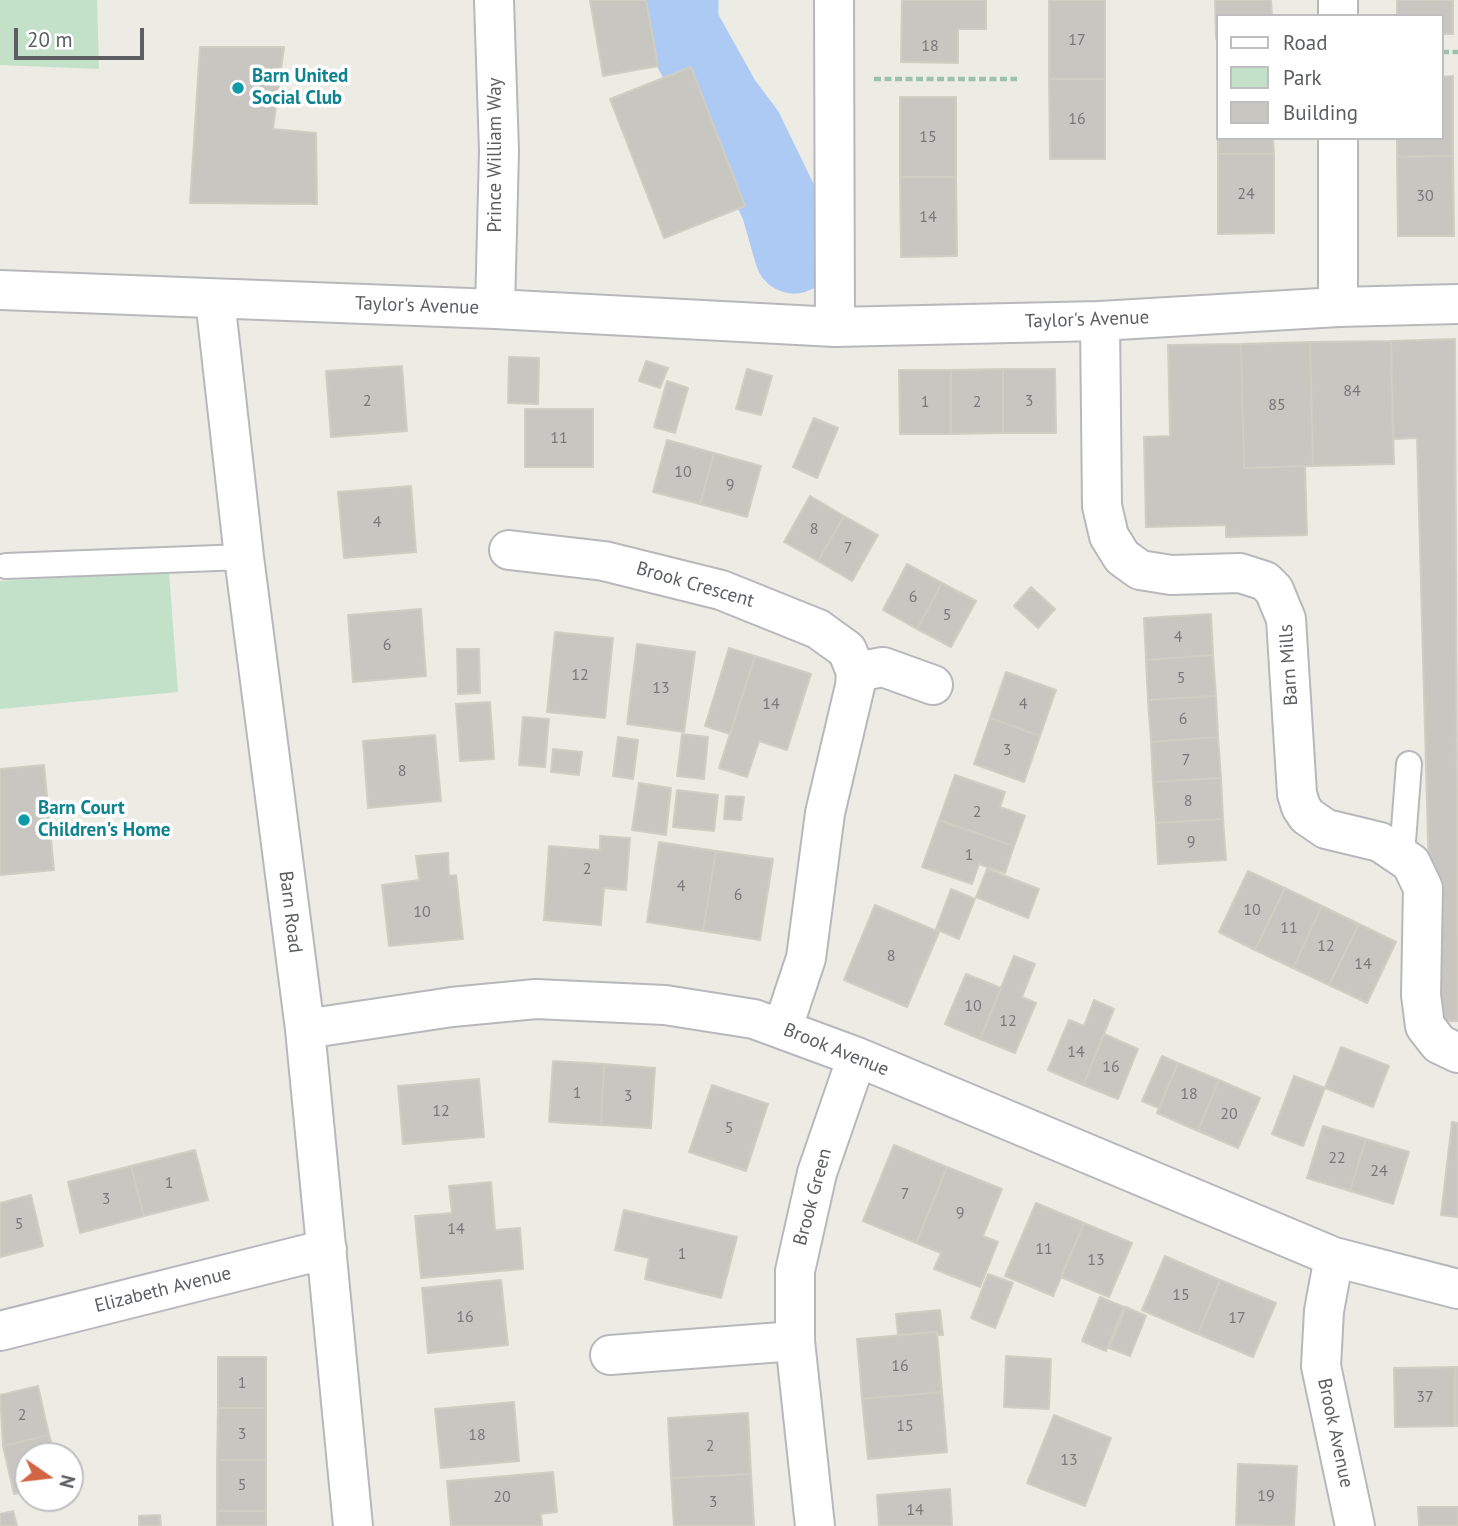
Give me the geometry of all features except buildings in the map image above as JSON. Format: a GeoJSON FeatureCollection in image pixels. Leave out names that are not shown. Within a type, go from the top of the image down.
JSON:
{"type":"FeatureCollection","features":[{"type":"Feature","properties":{"kind":"street","name":"Prince William Way"},"geometry":{"type":"LineString","coordinates":[[494,0],[499,151],[495,309]]}},
{"type":"Feature","properties":{"kind":"street"},"geometry":{"type":"LineString","coordinates":[[834,0],[835,327]]}},
{"type":"Feature","properties":{"kind":"street"},"geometry":{"type":"LineString","coordinates":[[1338,140],[1338,307]]}},
{"type":"Feature","properties":{"kind":"street","name":"Taylor's Avenue"},"geometry":{"type":"LineString","coordinates":[[0,290],[495,309],[835,327],[1100,321],[1338,307],[1458,304]]}},
{"type":"Feature","properties":{"kind":"street","name":"Barn Road"},"geometry":{"type":"LineString","coordinates":[[215,299],[244,556],[305,1029],[353,1526]]}},
{"type":"Feature","properties":{"kind":"street","name":"Barn Mills"},"geometry":{"type":"LineString","coordinates":[[1100,321],[1102,506],[1114,547],[1129,564],[1140,570],[1171,575],[1240,573],[1265,581],[1274,590],[1286,619],[1297,794],[1301,807],[1307,816],[1326,829],[1380,842],[1402,854]]}},
{"type":"Feature","properties":{"kind":"street","name":"Brook Crescent"},"geometry":{"type":"LineString","coordinates":[[509,550],[604,561],[721,590],[818,629],[847,650],[856,672]]}},
{"type":"Feature","properties":{"kind":"street"},"geometry":{"type":"LineString","coordinates":[[783,1027],[806,958],[825,813],[853,700],[856,672],[883,667],[933,685]]}},
{"type":"Feature","properties":{"kind":"street"},"geometry":{"type":"LineString","coordinates":[[1402,854],[1411,863],[1423,888],[1421,995],[1425,1026],[1439,1044],[1458,1053]]}},
{"type":"Feature","properties":{"kind":"street","name":"Brook Avenue"},"geometry":{"type":"LineString","coordinates":[[305,1029],[452,1006],[536,999],[665,1005],[724,1013],[783,1027],[1334,1257],[1458,1289]]}},
{"type":"Feature","properties":{"kind":"street","name":"Brook Green"},"geometry":{"type":"LineString","coordinates":[[815,1526],[795,1341],[795,1271],[799,1242],[817,1172],[857,1057]]}},
{"type":"Feature","properties":{"kind":"street","name":"Elizabeth Avenue"},"geometry":{"type":"LineString","coordinates":[[0,1331],[327,1249]]}},
{"type":"Feature","properties":{"kind":"street","name":"Brook Avenue"},"geometry":{"type":"LineString","coordinates":[[1334,1257],[1324,1311],[1321,1366],[1355,1526]]}},
{"type":"Feature","properties":{"kind":"street"},"geometry":{"type":"LineString","coordinates":[[610,1355],[795,1341]]}},
{"type":"Feature","properties":{"kind":"lane"},"geometry":{"type":"LineString","coordinates":[[6,566],[244,556]]}},
{"type":"Feature","properties":{"kind":"lane"},"geometry":{"type":"LineString","coordinates":[[1402,854],[1409,764]]}},
{"type":"Feature","properties":{"kind":"path"},"geometry":{"type":"LineString","coordinates":[[835,79],[1017,79]]}},
{"type":"Feature","properties":{"kind":"green space"},"geometry":{"type":"Polygon","coordinates":[[[0,0],[97,0],[99,69],[0,65],[0,0]]]}},
{"type":"Feature","properties":{"kind":"green space"},"geometry":{"type":"Polygon","coordinates":[[[169,572],[178,692],[0,709],[0,581],[169,572]]]}},
{"type":"Feature","properties":{"kind":"waterway"},"geometry":{"type":"LineString","coordinates":[[679,0],[679,25],[722,102],[744,131],[780,205],[794,254]]}},
{"type":"Feature","properties":{"kind":"place","name":"Barn United Social Club"},"geometry":{"type":"Point","coordinates":[238,88]}},
{"type":"Feature","properties":{"kind":"place","name":"Barn Court Children's Home"},"geometry":{"type":"Point","coordinates":[24,820]}}]}
